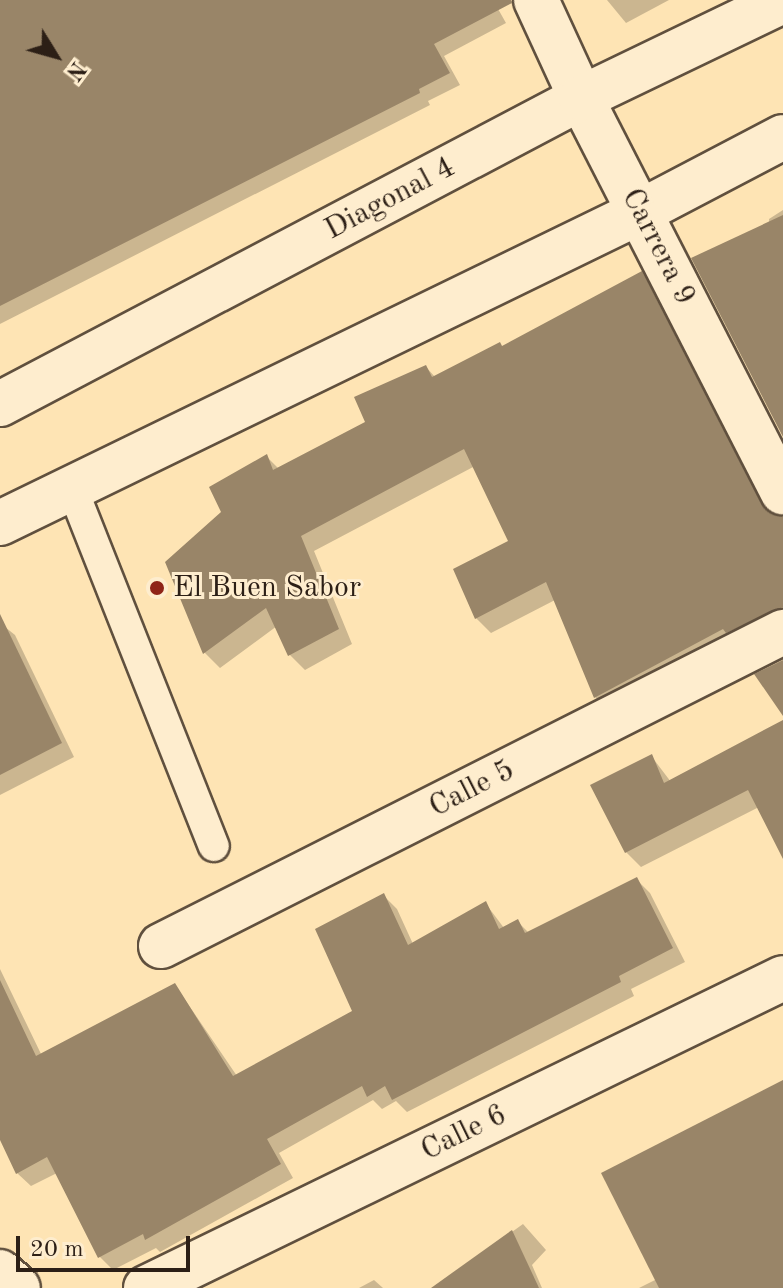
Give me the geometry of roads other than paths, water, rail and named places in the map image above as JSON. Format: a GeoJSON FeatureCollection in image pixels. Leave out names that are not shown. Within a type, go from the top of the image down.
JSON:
{"type":"FeatureCollection","features":[{"type":"Feature","properties":{"kind":"street","name":"Carrera 9"},"geometry":{"type":"LineString","coordinates":[[536,0],[581,98],[783,492]]}},
{"type":"Feature","properties":{"kind":"street","name":"Diagonal 4"},"geometry":{"type":"LineString","coordinates":[[0,404],[581,98],[783,1]]}},
{"type":"Feature","properties":{"kind":"street"},"geometry":{"type":"LineString","coordinates":[[0,523],[640,212],[783,137]]}},
{"type":"Feature","properties":{"kind":"street","name":"Calle 5"},"geometry":{"type":"LineString","coordinates":[[161,946],[783,632]]}},
{"type":"Feature","properties":{"kind":"street","name":"Calle 6"},"geometry":{"type":"LineString","coordinates":[[146,1288],[783,978]]}},
{"type":"Feature","properties":{"kind":"street"},"geometry":{"type":"LineString","coordinates":[[0,1272],[18,1288]]}},
{"type":"Feature","properties":{"kind":"lane"},"geometry":{"type":"LineString","coordinates":[[72,488],[214,846]]}},
{"type":"Feature","properties":{"kind":"place","name":"El Buen Sabor"},"geometry":{"type":"Point","coordinates":[157,588]}}]}
